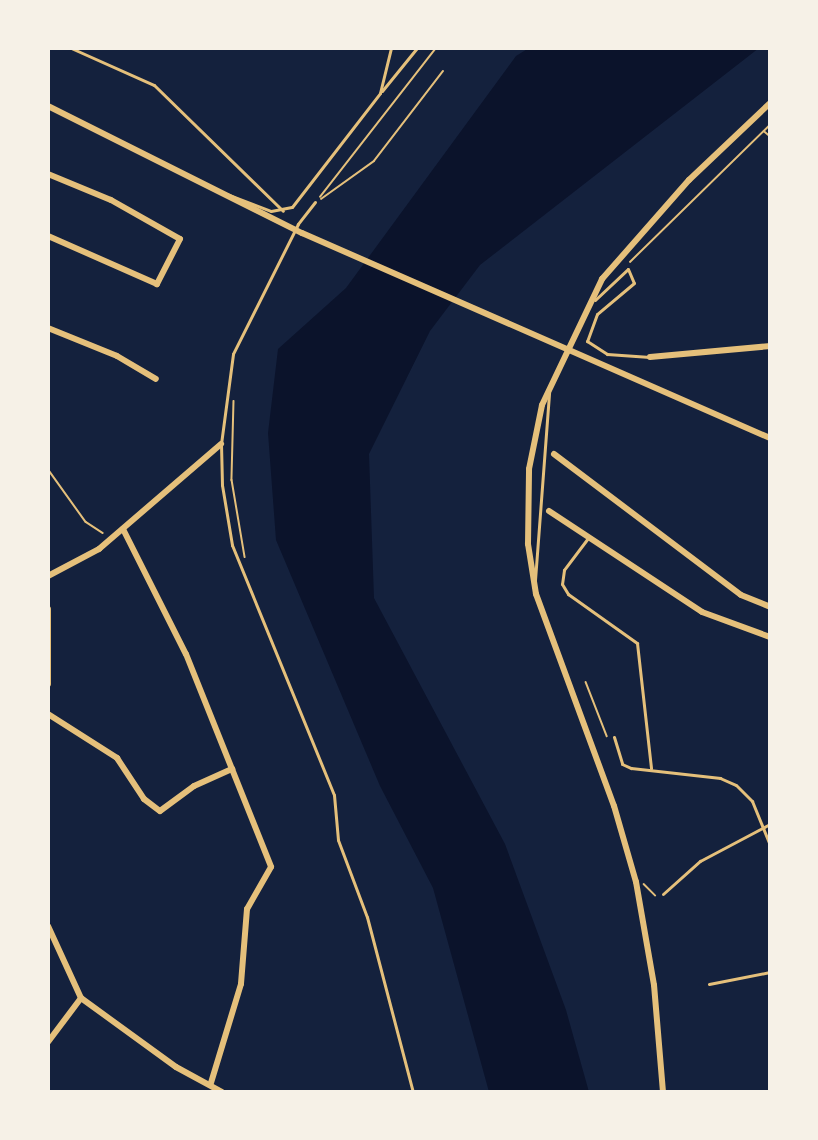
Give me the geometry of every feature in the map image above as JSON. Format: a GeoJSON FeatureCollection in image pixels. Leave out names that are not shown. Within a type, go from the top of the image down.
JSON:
{"type":"FeatureCollection","features":[{"type":"Feature","properties":{"kind":"street"},"geometry":{"type":"LineString","coordinates":[[663,1092],[650,955],[636,882],[614,806],[562,674],[534,584],[529,469],[550,385],[585,310],[615,263],[770,103]]}},
{"type":"Feature","properties":{"kind":"street"},"geometry":{"type":"LineString","coordinates":[[48,106],[122,146],[165,161],[219,193],[302,233],[770,438]]}},
{"type":"Feature","properties":{"kind":"street"},"geometry":{"type":"LineString","coordinates":[[48,174],[111,200],[180,239],[157,284],[48,236]]}},
{"type":"Feature","properties":{"kind":"street"},"geometry":{"type":"LineString","coordinates":[[48,328],[117,356],[156,379]]}},
{"type":"Feature","properties":{"kind":"street"},"geometry":{"type":"LineString","coordinates":[[650,357],[770,346]]}},
{"type":"Feature","properties":{"kind":"street"},"geometry":{"type":"LineString","coordinates":[[48,576],[112,538],[221,444]]}},
{"type":"Feature","properties":{"kind":"street"},"geometry":{"type":"LineString","coordinates":[[550,453],[741,595],[770,608]]}},
{"type":"Feature","properties":{"kind":"street"},"geometry":{"type":"LineString","coordinates":[[546,510],[702,612],[770,637]]}},
{"type":"Feature","properties":{"kind":"street"},"geometry":{"type":"LineString","coordinates":[[123,529],[186,654],[271,867],[247,909],[241,984],[211,1083]]}},
{"type":"Feature","properties":{"kind":"street"},"geometry":{"type":"LineString","coordinates":[[48,609],[48,684]]}},
{"type":"Feature","properties":{"kind":"street"},"geometry":{"type":"LineString","coordinates":[[48,714],[117,758],[144,799],[160,811],[194,786],[232,769]]}},
{"type":"Feature","properties":{"kind":"street"},"geometry":{"type":"LineString","coordinates":[[48,926],[81,998],[176,1067],[211,1083],[222,1092]]}},
{"type":"Feature","properties":{"kind":"street"},"geometry":{"type":"LineString","coordinates":[[48,1042],[81,998]]}},
{"type":"Feature","properties":{"kind":"lane"},"geometry":{"type":"LineString","coordinates":[[71,48],[154,85],[283,211]]}},
{"type":"Feature","properties":{"kind":"lane"},"geometry":{"type":"LineString","coordinates":[[380,93],[391,48]]}},
{"type":"Feature","properties":{"kind":"lane"},"geometry":{"type":"LineString","coordinates":[[219,193],[228,190],[271,212],[283,211],[310,187],[380,93],[417,48]]}},
{"type":"Feature","properties":{"kind":"lane"},"geometry":{"type":"LineString","coordinates":[[315,202],[296,230],[233,354],[221,444],[232,545],[331,785],[338,840],[367,917],[413,1092]]}},
{"type":"Feature","properties":{"kind":"lane"},"geometry":{"type":"LineString","coordinates":[[585,310],[627,268],[634,283],[597,314],[587,341],[607,354],[650,357]]}},
{"type":"Feature","properties":{"kind":"lane"},"geometry":{"type":"LineString","coordinates":[[534,584],[546,510],[550,453],[550,385]]}},
{"type":"Feature","properties":{"kind":"lane"},"geometry":{"type":"LineString","coordinates":[[588,537],[564,570],[562,584],[568,594],[637,643],[651,768]]}},
{"type":"Feature","properties":{"kind":"lane"},"geometry":{"type":"LineString","coordinates":[[614,737],[622,764],[728,780],[752,801],[770,845]]}},
{"type":"Feature","properties":{"kind":"lane"},"geometry":{"type":"LineString","coordinates":[[663,894],[700,861],[770,824]]}},
{"type":"Feature","properties":{"kind":"lane"},"geometry":{"type":"LineString","coordinates":[[709,984],[770,972]]}},
{"type":"Feature","properties":{"kind":"path"},"geometry":{"type":"LineString","coordinates":[[315,202],[436,48]]}},
{"type":"Feature","properties":{"kind":"path"},"geometry":{"type":"LineString","coordinates":[[315,202],[374,161],[443,71]]}},
{"type":"Feature","properties":{"kind":"path"},"geometry":{"type":"LineString","coordinates":[[627,268],[770,124]]}},
{"type":"Feature","properties":{"kind":"path"},"geometry":{"type":"LineString","coordinates":[[763,131],[770,136]]}},
{"type":"Feature","properties":{"kind":"path"},"geometry":{"type":"LineString","coordinates":[[234,395],[232,480],[246,562]]}},
{"type":"Feature","properties":{"kind":"path"},"geometry":{"type":"LineString","coordinates":[[48,469],[86,522],[112,538]]}},
{"type":"Feature","properties":{"kind":"path"},"geometry":{"type":"LineString","coordinates":[[586,682],[607,736],[614,737]]}},
{"type":"Feature","properties":{"kind":"path"},"geometry":{"type":"LineString","coordinates":[[636,882],[653,895],[663,894]]}},
{"type":"Feature","properties":{"kind":"water"},"geometry":{"type":"Polygon","coordinates":[[[529,48],[759,48],[480,265],[430,331],[369,454],[374,598],[505,844],[566,1010],[589,1092],[489,1092],[433,888],[380,786],[276,540],[268,433],[278,349],[346,288],[516,56],[529,48]]]}}]}
